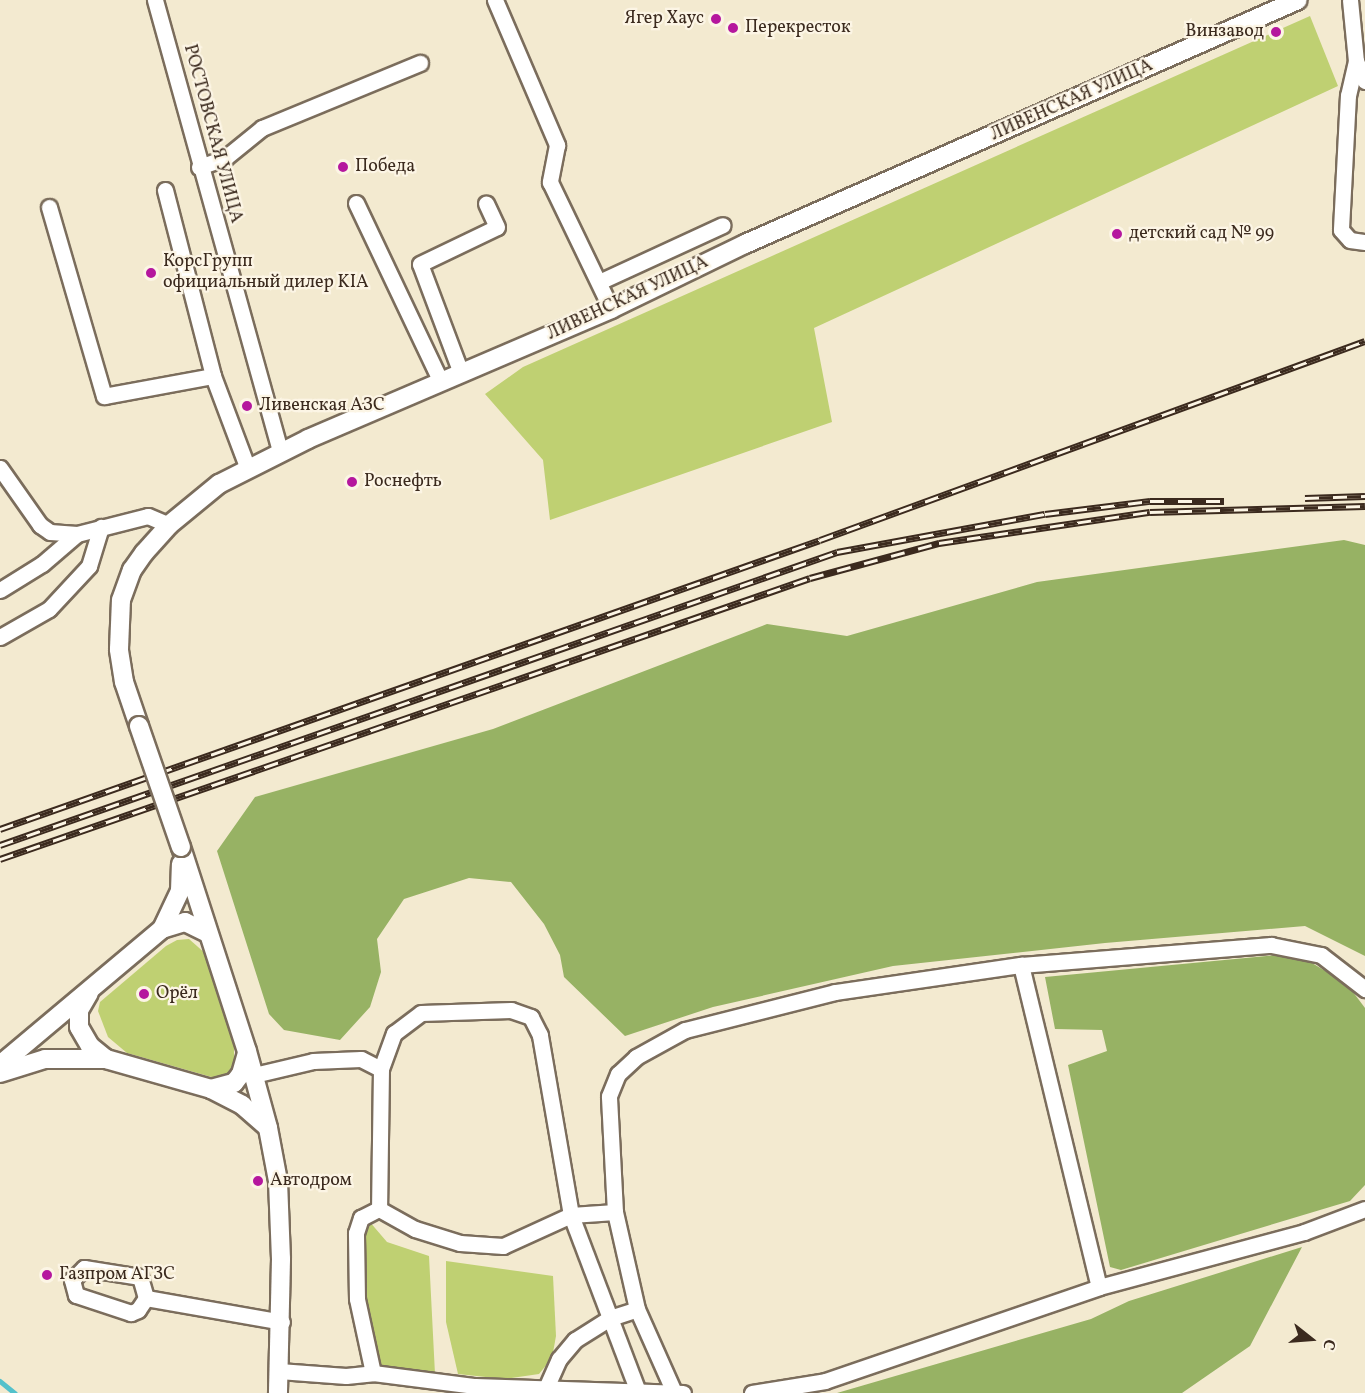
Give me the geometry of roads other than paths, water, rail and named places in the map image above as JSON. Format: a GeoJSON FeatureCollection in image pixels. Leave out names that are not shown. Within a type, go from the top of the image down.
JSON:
{"type":"FeatureCollection","features":[{"type":"Feature","properties":{"kind":"main road","name":"ЛИВЕНСКАЯ УЛИЦА"},"geometry":{"type":"LineString","coordinates":[[208,933],[124,682],[119,649],[121,600],[132,570],[169,525],[219,484],[280,452],[612,309],[746,244],[1298,0]]}},
{"type":"Feature","properties":{"kind":"main road"},"geometry":{"type":"LineString","coordinates":[[162,929],[180,891],[181,847]]}},
{"type":"Feature","properties":{"kind":"main road"},"geometry":{"type":"LineString","coordinates":[[0,1065],[162,929],[185,922],[208,933],[248,1051],[268,1128],[278,1181],[282,1322],[278,1393]]}},
{"type":"Feature","properties":{"kind":"main road"},"geometry":{"type":"LineString","coordinates":[[92,986],[80,1010],[80,1028],[90,1046],[106,1059]]}},
{"type":"Feature","properties":{"kind":"main road"},"geometry":{"type":"LineString","coordinates":[[212,1089],[234,1083],[245,1064],[248,1051]]}},
{"type":"Feature","properties":{"kind":"main road"},"geometry":{"type":"LineString","coordinates":[[0,1073],[45,1059],[106,1059],[212,1089],[242,1105],[268,1128]]}},
{"type":"Feature","properties":{"kind":"street","name":"РОСТОВСКАЯ УЛИЦА"},"geometry":{"type":"LineString","coordinates":[[155,0],[280,452]]}},
{"type":"Feature","properties":{"kind":"street"},"geometry":{"type":"LineString","coordinates":[[495,0],[557,145],[550,182],[612,309]]}},
{"type":"Feature","properties":{"kind":"street"},"geometry":{"type":"LineString","coordinates":[[1350,0],[1365,81]]}},
{"type":"Feature","properties":{"kind":"street"},"geometry":{"type":"LineString","coordinates":[[1360,59],[1348,95],[1341,230],[1350,240],[1365,242]]}},
{"type":"Feature","properties":{"kind":"street"},"geometry":{"type":"LineString","coordinates":[[200,167],[225,158],[262,128],[420,63]]}},
{"type":"Feature","properties":{"kind":"street"},"geometry":{"type":"LineString","coordinates":[[165,190],[213,376],[248,469]]}},
{"type":"Feature","properties":{"kind":"street"},"geometry":{"type":"LineString","coordinates":[[461,373],[420,264],[497,227],[486,202]]}},
{"type":"Feature","properties":{"kind":"street"},"geometry":{"type":"LineString","coordinates":[[356,203],[441,382]]}},
{"type":"Feature","properties":{"kind":"street"},"geometry":{"type":"LineString","coordinates":[[49,207],[104,396],[213,376]]}},
{"type":"Feature","properties":{"kind":"street"},"geometry":{"type":"LineString","coordinates":[[599,282],[723,225]]}},
{"type":"Feature","properties":{"kind":"street"},"geometry":{"type":"LineString","coordinates":[[0,468],[40,525],[59,534],[77,534],[148,516],[169,525]]}},
{"type":"Feature","properties":{"kind":"street"},"geometry":{"type":"LineString","coordinates":[[0,637],[49,609],[89,567],[101,527]]}},
{"type":"Feature","properties":{"kind":"street"},"geometry":{"type":"LineString","coordinates":[[0,590],[42,564],[77,534]]}},
{"type":"Feature","properties":{"kind":"street"},"geometry":{"type":"LineString","coordinates":[[679,1392],[636,1310],[615,1212],[609,1096],[618,1074],[636,1057],[685,1030],[835,992],[1021,965],[1270,945],[1321,955],[1365,989]]}},
{"type":"Feature","properties":{"kind":"street"},"geometry":{"type":"LineString","coordinates":[[1021,965],[1099,1287]]}},
{"type":"Feature","properties":{"kind":"street"},"geometry":{"type":"LineString","coordinates":[[379,1209],[381,1069],[394,1033],[421,1013],[511,1010],[531,1017],[540,1035],[572,1215],[637,1389]]}},
{"type":"Feature","properties":{"kind":"street"},"geometry":{"type":"LineString","coordinates":[[254,1075],[313,1061],[361,1059],[381,1069]]}},
{"type":"Feature","properties":{"kind":"street"},"geometry":{"type":"LineString","coordinates":[[379,1209],[415,1229],[460,1243],[503,1246],[572,1215],[615,1212]]}},
{"type":"Feature","properties":{"kind":"street"},"geometry":{"type":"LineString","coordinates":[[373,1373],[357,1299],[356,1233],[361,1218],[379,1209]]}},
{"type":"Feature","properties":{"kind":"street"},"geometry":{"type":"LineString","coordinates":[[752,1393],[825,1381],[1099,1287],[1304,1232],[1365,1209]]}},
{"type":"Feature","properties":{"kind":"street"},"geometry":{"type":"LineString","coordinates":[[84,1269],[132,1273],[144,1283],[146,1298],[138,1310],[122,1312],[76,1295],[72,1280],[84,1269]]}},
{"type":"Feature","properties":{"kind":"street"},"geometry":{"type":"LineString","coordinates":[[146,1298],[282,1322]]}},
{"type":"Feature","properties":{"kind":"street"},"geometry":{"type":"LineString","coordinates":[[546,1388],[559,1359],[575,1340],[610,1318],[636,1310]]}},
{"type":"Feature","properties":{"kind":"street"},"geometry":{"type":"LineString","coordinates":[[279,1371],[346,1376],[373,1373],[475,1386],[679,1392]]}},
{"type":"Feature","properties":{"kind":"waterway"},"geometry":{"type":"LineString","coordinates":[[0,1381],[15,1393]]}},
{"type":"Feature","properties":{"kind":"railway"},"geometry":{"type":"LineString","coordinates":[[0,829],[820,540],[1365,341]]}},
{"type":"Feature","properties":{"kind":"railway"},"geometry":{"type":"LineString","coordinates":[[1305,498],[1365,496]]}},
{"type":"Feature","properties":{"kind":"railway"},"geometry":{"type":"LineString","coordinates":[[0,845],[837,552],[1045,514],[1150,501],[1224,501]]}},
{"type":"Feature","properties":{"kind":"railway"},"geometry":{"type":"LineString","coordinates":[[0,859],[810,578],[939,543],[1150,512],[1365,506]]}},
{"type":"Feature","properties":{"kind":"place","name":"Ягер Хаус"},"geometry":{"type":"Point","coordinates":[716,19]}},
{"type":"Feature","properties":{"kind":"place","name":"Перекресток"},"geometry":{"type":"Point","coordinates":[733,28]}},
{"type":"Feature","properties":{"kind":"place","name":"Винзавод"},"geometry":{"type":"Point","coordinates":[1276,32]}},
{"type":"Feature","properties":{"kind":"place","name":"Победа"},"geometry":{"type":"Point","coordinates":[343,167]}},
{"type":"Feature","properties":{"kind":"place","name":"детский сад № 99"},"geometry":{"type":"Point","coordinates":[1117,234]}},
{"type":"Feature","properties":{"kind":"place","name":"КорсГрупп официальный дилер KIA"},"geometry":{"type":"Point","coordinates":[151,273]}},
{"type":"Feature","properties":{"kind":"place","name":"Ливенская АЗС"},"geometry":{"type":"Point","coordinates":[247,406]}},
{"type":"Feature","properties":{"kind":"place","name":"Роснефть"},"geometry":{"type":"Point","coordinates":[352,482]}},
{"type":"Feature","properties":{"kind":"place","name":"Орёл"},"geometry":{"type":"Point","coordinates":[144,994]}},
{"type":"Feature","properties":{"kind":"place","name":"Автодром"},"geometry":{"type":"Point","coordinates":[258,1181]}},
{"type":"Feature","properties":{"kind":"place","name":"Газпром АГЗС"},"geometry":{"type":"Point","coordinates":[47,1275]}}]}
